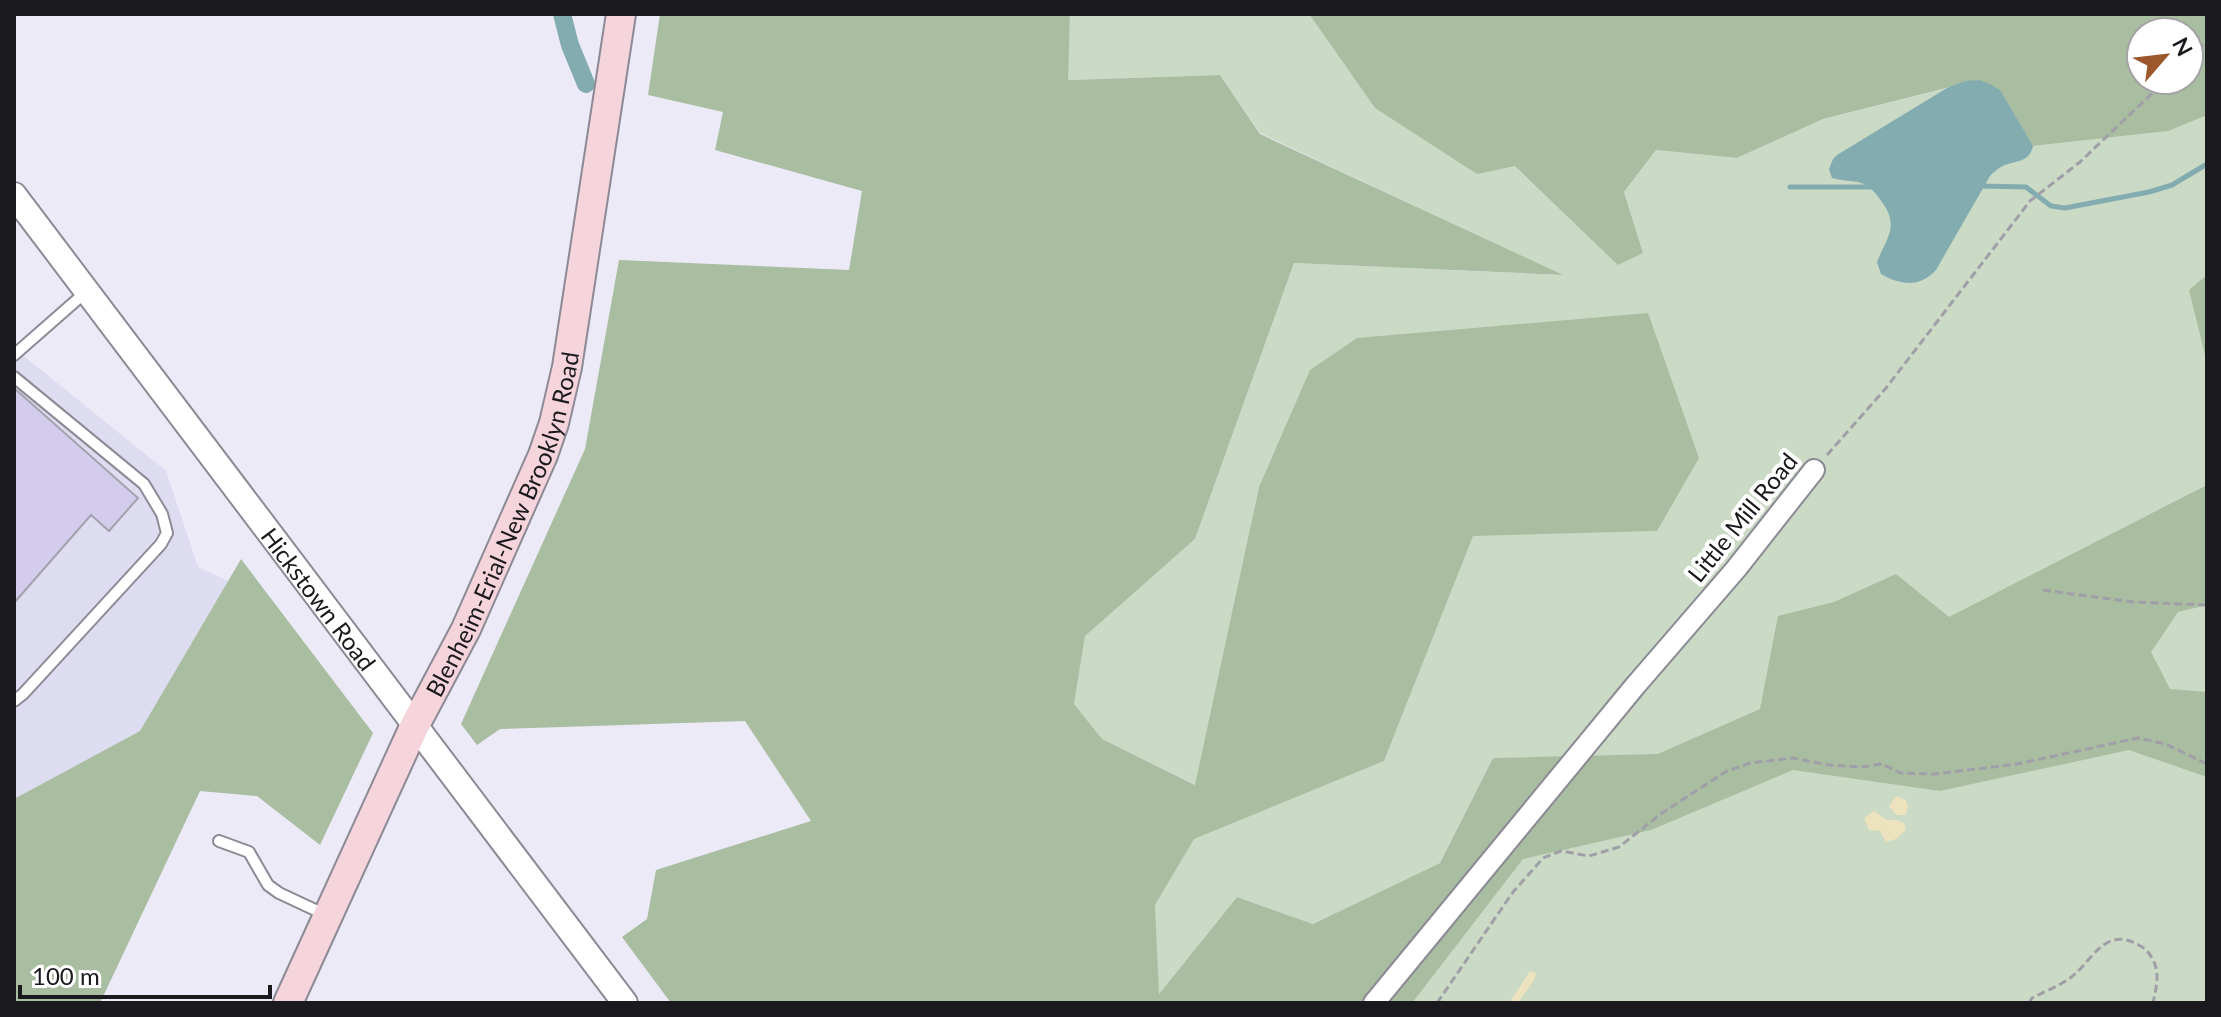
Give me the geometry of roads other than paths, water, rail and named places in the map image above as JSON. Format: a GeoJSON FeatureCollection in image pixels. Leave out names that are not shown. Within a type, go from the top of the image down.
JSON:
{"type":"FeatureCollection","features":[{"type":"Feature","properties":{"kind":"main road","name":"Blenheim-Erial-New Brooklyn Road"},"geometry":{"type":"LineString","coordinates":[[288,1003],[415,725],[466,629],[543,455],[554,423],[567,367],[621,14]]}},
{"type":"Feature","properties":{"kind":"street","name":"Hickstown Road"},"geometry":{"type":"LineString","coordinates":[[14,195],[625,1003]]}},
{"type":"Feature","properties":{"kind":"street","name":"Little Mill Road"},"geometry":{"type":"LineString","coordinates":[[1374,1003],[1635,686],[1736,569],[1814,470]]}},
{"type":"Feature","properties":{"kind":"lane"},"geometry":{"type":"LineString","coordinates":[[14,355],[87,291]]}},
{"type":"Feature","properties":{"kind":"lane"},"geometry":{"type":"LineString","coordinates":[[14,377],[144,484],[162,514],[167,533],[151,555],[14,701]]}},
{"type":"Feature","properties":{"kind":"lane"},"geometry":{"type":"LineString","coordinates":[[219,841],[249,852],[268,885],[279,893],[328,916]]}},
{"type":"Feature","properties":{"kind":"waterway"},"geometry":{"type":"LineString","coordinates":[[562,14],[570,45],[586,84]]}},
{"type":"Feature","properties":{"kind":"waterway"},"geometry":{"type":"LineString","coordinates":[[1979,186],[2026,187],[2051,206],[2065,208],[2172,185],[2207,164]]}},
{"type":"Feature","properties":{"kind":"waterway"},"geometry":{"type":"LineString","coordinates":[[1790,187],[1873,187]]}}]}
